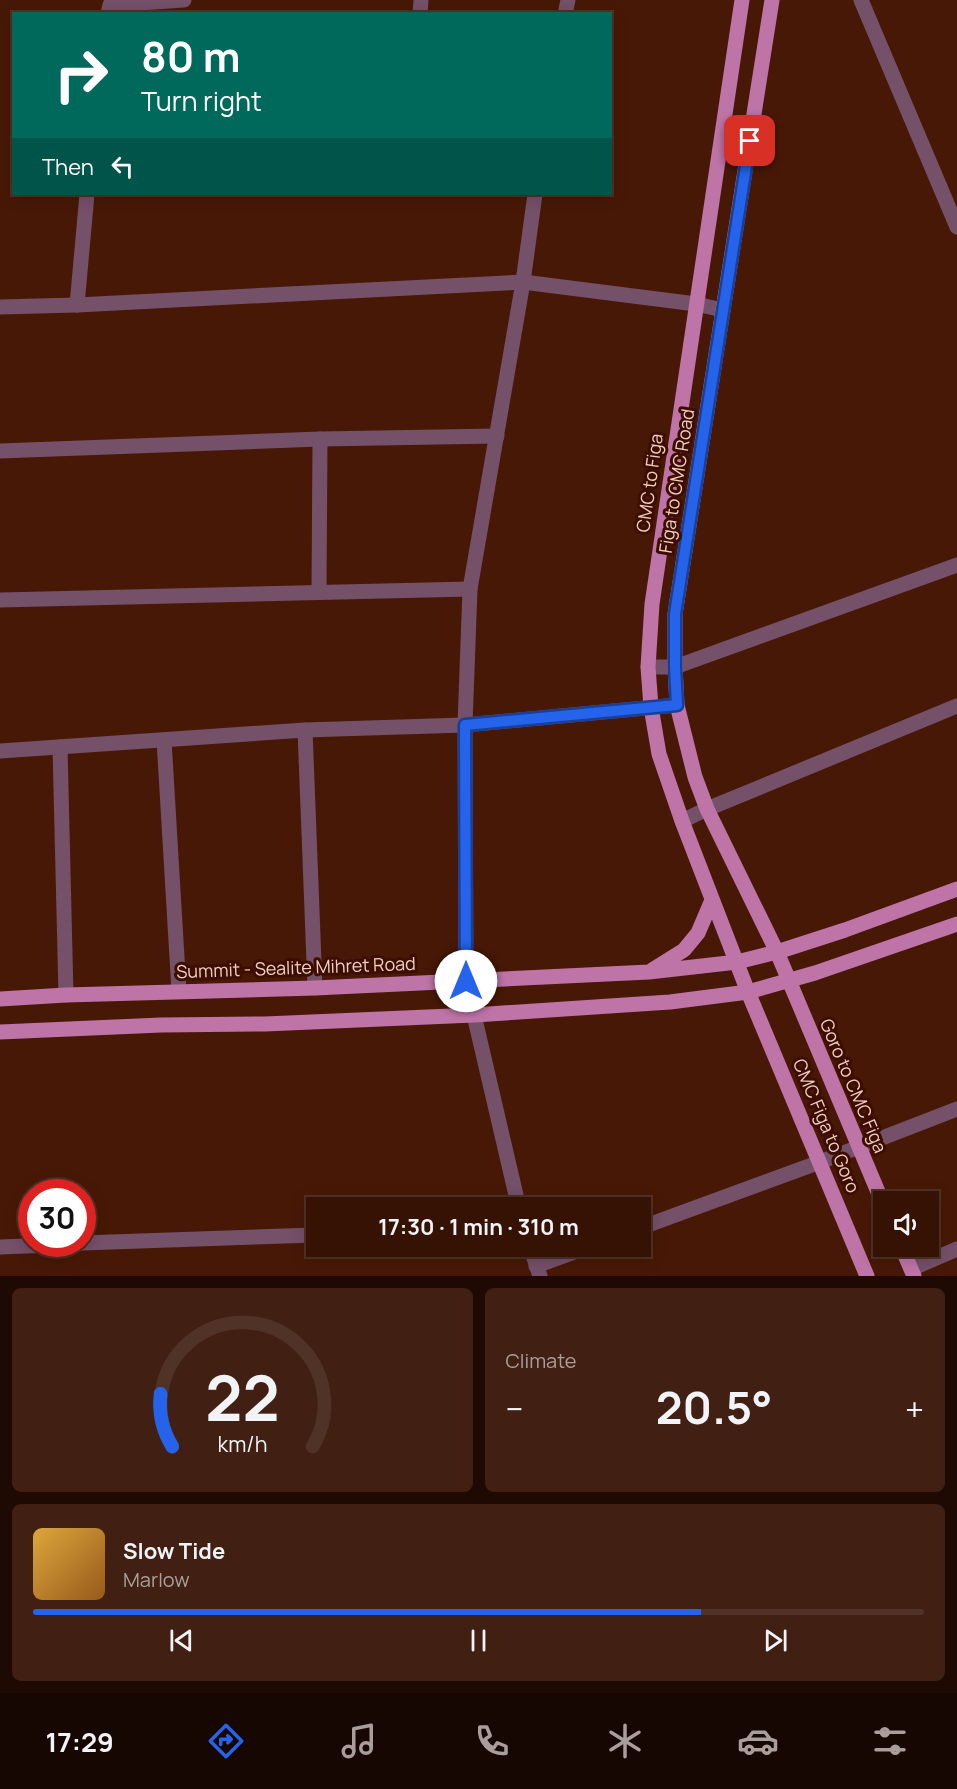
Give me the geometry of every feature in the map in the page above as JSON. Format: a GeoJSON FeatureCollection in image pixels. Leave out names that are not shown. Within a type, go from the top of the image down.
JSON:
{"type":"FeatureCollection","features":[{"type":"Feature","properties":{"kind":"main road","name":"CMC to Figa"},"geometry":{"type":"LineString","coordinates":[[736,962],[659,754],[651,707],[648,667],[652,604],[742,0]]}},
{"type":"Feature","properties":{"kind":"main road","name":"Figa to CMC Road"},"geometry":{"type":"LineString","coordinates":[[772,0],[675,614],[675,667],[677,705],[695,777],[707,809],[777,952]]}},
{"type":"Feature","properties":{"kind":"main road","name":"Summit - Sealite Mihret Road"},"geometry":{"type":"LineString","coordinates":[[0,999],[315,988],[649,972],[736,962],[777,952],[957,889]]}},
{"type":"Feature","properties":{"kind":"main road"},"geometry":{"type":"LineString","coordinates":[[649,972],[684,950],[698,933],[712,900]]}},
{"type":"Feature","properties":{"kind":"main road"},"geometry":{"type":"LineString","coordinates":[[0,1032],[474,1015],[670,1002],[748,992],[905,943],[957,924]]}},
{"type":"Feature","properties":{"kind":"main road","name":"Goro to CMC Figa"},"geometry":{"type":"LineString","coordinates":[[777,952],[877,1191]]}},
{"type":"Feature","properties":{"kind":"main road","name":"CMC Figa to Goro"},"geometry":{"type":"LineString","coordinates":[[736,962],[867,1276]]}},
{"type":"Feature","properties":{"kind":"main road"},"geometry":{"type":"LineString","coordinates":[[906,1257],[912,1272]]}},
{"type":"Feature","properties":{"kind":"street"},"geometry":{"type":"LineString","coordinates":[[109,6],[184,0]]}},
{"type":"Feature","properties":{"kind":"street"},"geometry":{"type":"LineString","coordinates":[[861,0],[957,228]]}},
{"type":"Feature","properties":{"kind":"street"},"geometry":{"type":"LineString","coordinates":[[77,305],[87,195]]}},
{"type":"Feature","properties":{"kind":"street"},"geometry":{"type":"LineString","coordinates":[[466,981],[465,725],[470,589],[523,282],[535,195]]}},
{"type":"Feature","properties":{"kind":"street"},"geometry":{"type":"LineString","coordinates":[[0,307],[523,282],[696,304],[723,310]]}},
{"type":"Feature","properties":{"kind":"street"},"geometry":{"type":"LineString","coordinates":[[0,451],[320,439],[497,436]]}},
{"type":"Feature","properties":{"kind":"street"},"geometry":{"type":"LineString","coordinates":[[320,439],[320,592]]}},
{"type":"Feature","properties":{"kind":"street"},"geometry":{"type":"LineString","coordinates":[[648,667],[675,667],[957,565]]}},
{"type":"Feature","properties":{"kind":"street"},"geometry":{"type":"LineString","coordinates":[[0,600],[470,589]]}},
{"type":"Feature","properties":{"kind":"street"},"geometry":{"type":"LineString","coordinates":[[0,751],[305,730],[465,725],[677,705]]}},
{"type":"Feature","properties":{"kind":"street"},"geometry":{"type":"LineString","coordinates":[[682,821],[957,706]]}},
{"type":"Feature","properties":{"kind":"street"},"geometry":{"type":"LineString","coordinates":[[305,730],[315,988]]}},
{"type":"Feature","properties":{"kind":"street"},"geometry":{"type":"LineString","coordinates":[[164,740],[179,991]]}},
{"type":"Feature","properties":{"kind":"street"},"geometry":{"type":"LineString","coordinates":[[60,747],[66,995]]}},
{"type":"Feature","properties":{"kind":"street"},"geometry":{"type":"LineString","coordinates":[[474,1015],[516,1197]]}},
{"type":"Feature","properties":{"kind":"street"},"geometry":{"type":"LineString","coordinates":[[651,1224],[957,1109]]}},
{"type":"Feature","properties":{"kind":"street"},"geometry":{"type":"LineString","coordinates":[[96,1242],[306,1235]]}},
{"type":"Feature","properties":{"kind":"street"},"geometry":{"type":"LineString","coordinates":[[0,1247],[18,1246]]}},
{"type":"Feature","properties":{"kind":"street"},"geometry":{"type":"LineString","coordinates":[[912,1272],[957,1249]]}},
{"type":"Feature","properties":{"kind":"street"},"geometry":{"type":"LineString","coordinates":[[538,1271],[568,1257]]}},
{"type":"Feature","properties":{"kind":"route"},"geometry":{"type":"LineString","coordinates":[[466,981],[465,725],[677,705],[675,614],[750,141]]}}]}
